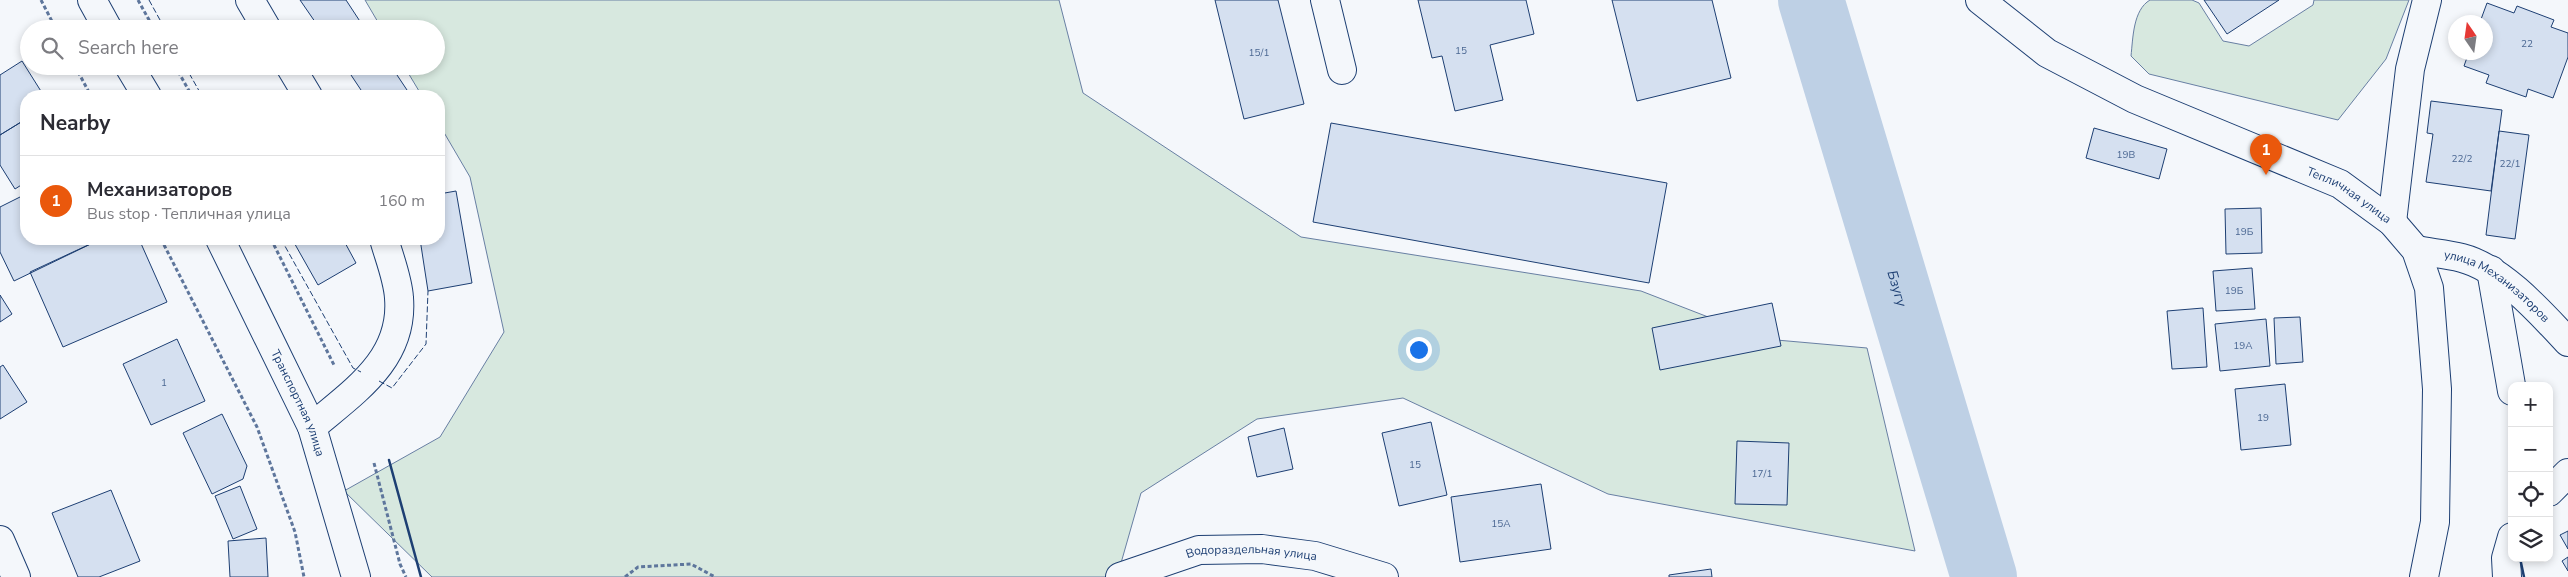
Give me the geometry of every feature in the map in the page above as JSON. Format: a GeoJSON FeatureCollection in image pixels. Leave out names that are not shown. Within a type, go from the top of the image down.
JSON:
{"type":"FeatureCollection","features":[{"type":"Feature","properties":{"kind":"street"},"geometry":{"type":"LineString","coordinates":[[92,0],[103,20]]}},
{"type":"Feature","properties":{"kind":"street"},"geometry":{"type":"LineString","coordinates":[[250,0],[262,20]]}},
{"type":"Feature","properties":{"kind":"street"},"geometry":{"type":"LineString","coordinates":[[1325,0],[1342,70]]}},
{"type":"Feature","properties":{"kind":"street","name":"Тепличная улица"},"geometry":{"type":"LineString","coordinates":[[1980,0],[2046,53],[2135,98],[2340,184],[2392,222],[2416,250],[2430,288],[2436,389],[2435,522],[2424,577]]}},
{"type":"Feature","properties":{"kind":"street"},"geometry":{"type":"LineString","coordinates":[[2392,222],[2410,69],[2428,0]]}},
{"type":"Feature","properties":{"kind":"street"},"geometry":{"type":"LineString","coordinates":[[135,75],[143,90]]}},
{"type":"Feature","properties":{"kind":"street"},"geometry":{"type":"LineString","coordinates":[[295,75],[304,90]]}},
{"type":"Feature","properties":{"kind":"street","name":"Транспортная улица"},"geometry":{"type":"LineString","coordinates":[[223,245],[312,427],[356,577]]}},
{"type":"Feature","properties":{"kind":"street"},"geometry":{"type":"LineString","coordinates":[[312,427],[371,377],[395,339],[400,298],[386,245]]}},
{"type":"Feature","properties":{"kind":"street","name":"улица Механизаторов"},"geometry":{"type":"LineString","coordinates":[[2416,250],[2464,258],[2491,270],[2527,301],[2568,342]]}},
{"type":"Feature","properties":{"kind":"street"},"geometry":{"type":"LineString","coordinates":[[2491,270],[2510,382]]}},
{"type":"Feature","properties":{"kind":"street"},"geometry":{"type":"LineString","coordinates":[[2553,488],[2568,473]]}},
{"type":"Feature","properties":{"kind":"street"},"geometry":{"type":"LineString","coordinates":[[0,540],[16,577]]}},
{"type":"Feature","properties":{"kind":"street","name":"Водораздельная улица"},"geometry":{"type":"LineString","coordinates":[[1120,577],[1199,550],[1262,549],[1315,556],[1384,577]]}},
{"type":"Feature","properties":{"kind":"street"},"geometry":{"type":"LineString","coordinates":[[2507,577],[2506,558],[2508,551]]}},
{"type":"Feature","properties":{"kind":"path"},"geometry":{"type":"LineString","coordinates":[[41,0],[51,20]]}},
{"type":"Feature","properties":{"kind":"path"},"geometry":{"type":"LineString","coordinates":[[138,0],[149,20]]}},
{"type":"Feature","properties":{"kind":"path"},"geometry":{"type":"LineString","coordinates":[[80,75],[88,90]]}},
{"type":"Feature","properties":{"kind":"path"},"geometry":{"type":"LineString","coordinates":[[180,75],[189,90]]}},
{"type":"Feature","properties":{"kind":"path"},"geometry":{"type":"LineString","coordinates":[[164,245],[258,428],[295,532],[304,577]]}},
{"type":"Feature","properties":{"kind":"path"},"geometry":{"type":"LineString","coordinates":[[274,245],[335,368]]}},
{"type":"Feature","properties":{"kind":"path"},"geometry":{"type":"LineString","coordinates":[[374,463],[400,564],[406,577]]}},
{"type":"Feature","properties":{"kind":"path"},"geometry":{"type":"LineString","coordinates":[[625,577],[638,567],[690,564],[715,577]]}},
{"type":"Feature","properties":{"kind":"shaded area"},"geometry":{"type":"Polygon","coordinates":[[[365,0],[1059,0],[1083,93],[1301,237],[1641,291],[1765,339],[1867,348],[1915,551],[1608,494],[1403,398],[1257,419],[1141,493],[1117,577],[432,577],[344,491],[440,437],[504,332],[470,177],[445,134],[445,90],[418,90],[409,75],[445,75],[445,20],[377,20],[365,0]]]}},
{"type":"Feature","properties":{"kind":"shaded area"},"geometry":{"type":"Polygon","coordinates":[[[2150,0],[2192,0],[2199,3],[2223,41],[2249,46],[2313,5],[2314,0],[2409,0],[2386,59],[2338,120],[2149,74],[2131,56],[2133,33],[2137,17],[2140,10],[2150,0]]]}},
{"type":"Feature","properties":{"kind":"building"},"geometry":{"type":"Polygon","coordinates":[[[300,0],[346,0],[359,20],[314,20],[300,0]]]}},
{"type":"Feature","properties":{"kind":"building"},"geometry":{"type":"Polygon","coordinates":[[[1215,0],[1278,0],[1304,104],[1244,119],[1215,0]]]}},
{"type":"Feature","properties":{"kind":"building"},"geometry":{"type":"Polygon","coordinates":[[[1418,0],[1526,0],[1534,34],[1490,45],[1503,100],[1455,111],[1442,56],[1432,58],[1418,0]]]}},
{"type":"Feature","properties":{"kind":"building"},"geometry":{"type":"Polygon","coordinates":[[[1612,0],[1712,0],[1731,78],[1637,101],[1612,0]]]}},
{"type":"Feature","properties":{"kind":"building"},"geometry":{"type":"Polygon","coordinates":[[[2204,0],[2279,0],[2227,34],[2204,0]]]}},
{"type":"Feature","properties":{"kind":"building"},"geometry":{"type":"Polygon","coordinates":[[[2487,3],[2514,13],[2517,6],[2554,20],[2551,27],[2568,33],[2568,57],[2553,98],[2528,89],[2526,97],[2486,83],[2489,75],[2464,66],[2466,60],[2493,60],[2493,15],[2483,15],[2487,3]]]}},
{"type":"Feature","properties":{"kind":"building"},"geometry":{"type":"Polygon","coordinates":[[[20,62],[20,75],[31,75],[40,90],[20,90],[20,123],[0,135],[0,75],[20,62]]]}},
{"type":"Feature","properties":{"kind":"building"},"geometry":{"type":"Polygon","coordinates":[[[351,75],[397,75],[407,90],[361,90],[351,75]]]}},
{"type":"Feature","properties":{"kind":"building"},"geometry":{"type":"Polygon","coordinates":[[[2431,101],[2502,110],[2491,191],[2426,182],[2433,134],[2427,133],[2431,101]]]}},
{"type":"Feature","properties":{"kind":"building"},"geometry":{"type":"Polygon","coordinates":[[[20,123],[20,186],[15,189],[0,165],[0,135],[20,123]]]}},
{"type":"Feature","properties":{"kind":"building"},"geometry":{"type":"Polygon","coordinates":[[[1331,123],[1667,183],[1649,283],[1313,222],[1331,123]]]}},
{"type":"Feature","properties":{"kind":"building"},"geometry":{"type":"Polygon","coordinates":[[[2094,128],[2167,149],[2159,179],[2086,158],[2094,128]]]}},
{"type":"Feature","properties":{"kind":"building"},"geometry":{"type":"Polygon","coordinates":[[[2499,131],[2529,135],[2515,239],[2486,235],[2499,131]]]}},
{"type":"Feature","properties":{"kind":"building"},"geometry":{"type":"Polygon","coordinates":[[[456,191],[472,283],[428,291],[421,245],[445,245],[445,193],[456,191]]]}},
{"type":"Feature","properties":{"kind":"building"},"geometry":{"type":"Polygon","coordinates":[[[20,197],[20,245],[89,245],[14,281],[0,252],[0,207],[20,197]]]}},
{"type":"Feature","properties":{"kind":"building"},"geometry":{"type":"Polygon","coordinates":[[[2261,208],[2262,253],[2226,254],[2225,209],[2261,208]]]}},
{"type":"Feature","properties":{"kind":"building"},"geometry":{"type":"Polygon","coordinates":[[[88,245],[142,245],[167,302],[63,347],[30,272],[88,245]]]}},
{"type":"Feature","properties":{"kind":"building"},"geometry":{"type":"Polygon","coordinates":[[[295,245],[346,245],[356,263],[318,285],[295,245]]]}},
{"type":"Feature","properties":{"kind":"building"},"geometry":{"type":"Polygon","coordinates":[[[2252,268],[2255,309],[2216,311],[2213,271],[2252,268]]]}},
{"type":"Feature","properties":{"kind":"building"},"geometry":{"type":"Polygon","coordinates":[[[0,295],[12,314],[0,322],[0,295]]]}},
{"type":"Feature","properties":{"kind":"building"},"geometry":{"type":"Polygon","coordinates":[[[1772,303],[1781,346],[1660,370],[1652,328],[1772,303]]]}},
{"type":"Feature","properties":{"kind":"building"},"geometry":{"type":"Polygon","coordinates":[[[2203,308],[2207,367],[2172,369],[2167,311],[2203,308]]]}},
{"type":"Feature","properties":{"kind":"building"},"geometry":{"type":"Polygon","coordinates":[[[2300,317],[2303,362],[2276,364],[2274,318],[2300,317]]]}},
{"type":"Feature","properties":{"kind":"building"},"geometry":{"type":"Polygon","coordinates":[[[2266,319],[2270,366],[2220,371],[2215,324],[2266,319]]]}},
{"type":"Feature","properties":{"kind":"building"},"geometry":{"type":"Polygon","coordinates":[[[177,339],[205,401],[151,425],[123,364],[177,339]]]}},
{"type":"Feature","properties":{"kind":"building"},"geometry":{"type":"Polygon","coordinates":[[[3,365],[27,402],[0,419],[0,367],[3,365]]]}},
{"type":"Feature","properties":{"kind":"building"},"geometry":{"type":"Polygon","coordinates":[[[2285,384],[2291,445],[2241,450],[2235,389],[2285,384]]]}},
{"type":"Feature","properties":{"kind":"building"},"geometry":{"type":"Polygon","coordinates":[[[222,414],[247,466],[243,479],[212,494],[183,433],[222,414]]]}},
{"type":"Feature","properties":{"kind":"building"},"geometry":{"type":"Polygon","coordinates":[[[1431,422],[1447,495],[1399,506],[1382,433],[1431,422]]]}},
{"type":"Feature","properties":{"kind":"building"},"geometry":{"type":"Polygon","coordinates":[[[1284,428],[1293,469],[1257,477],[1248,437],[1284,428]]]}},
{"type":"Feature","properties":{"kind":"building"},"geometry":{"type":"Polygon","coordinates":[[[1737,441],[1789,443],[1787,505],[1735,504],[1737,441]]]}},
{"type":"Feature","properties":{"kind":"building"},"geometry":{"type":"Polygon","coordinates":[[[1541,484],[1551,549],[1460,562],[1451,497],[1541,484]]]}},
{"type":"Feature","properties":{"kind":"building"},"geometry":{"type":"Polygon","coordinates":[[[240,486],[257,529],[233,539],[215,496],[240,486]]]}},
{"type":"Feature","properties":{"kind":"building"},"geometry":{"type":"Polygon","coordinates":[[[111,490],[140,561],[99,577],[78,577],[52,513],[111,490]]]}},
{"type":"Feature","properties":{"kind":"building"},"geometry":{"type":"Polygon","coordinates":[[[2568,531],[2568,549],[2560,535],[2568,531]]]}},
{"type":"Feature","properties":{"kind":"building"},"geometry":{"type":"Polygon","coordinates":[[[266,538],[268,577],[230,577],[228,541],[266,538]]]}},
{"type":"Feature","properties":{"kind":"building"},"geometry":{"type":"Polygon","coordinates":[[[2568,557],[2568,571],[2562,561],[2568,557]]]}},
{"type":"Feature","properties":{"kind":"building"},"geometry":{"type":"Polygon","coordinates":[[[1711,569],[1712,577],[1669,577],[1669,575],[1711,569]]]}},
{"type":"Feature","properties":{"kind":"waterway","name":"Бзугу"},"geometry":{"type":"LineString","coordinates":[[1811,0],[1984,577]]}},
{"type":"Feature","properties":{"kind":"fence"},"geometry":{"type":"LineString","coordinates":[[149,0],[160,20]]}},
{"type":"Feature","properties":{"kind":"fence"},"geometry":{"type":"LineString","coordinates":[[190,75],[199,90]]}},
{"type":"Feature","properties":{"kind":"fence"},"geometry":{"type":"LineString","coordinates":[[284,245],[353,368],[361,372]]}},
{"type":"Feature","properties":{"kind":"fence"},"geometry":{"type":"LineString","coordinates":[[379,381],[392,388],[426,344],[428,291]]}},
{"type":"Feature","properties":{"kind":"wall"},"geometry":{"type":"LineString","coordinates":[[389,460],[421,577]]}},
{"type":"Feature","properties":{"kind":"wall"},"geometry":{"type":"LineString","coordinates":[[2521,562],[2524,577]]}},
{"type":"Feature","properties":{"kind":"place","name":"Механизаторов"},"geometry":{"type":"Point","coordinates":[2266,175]}}]}
